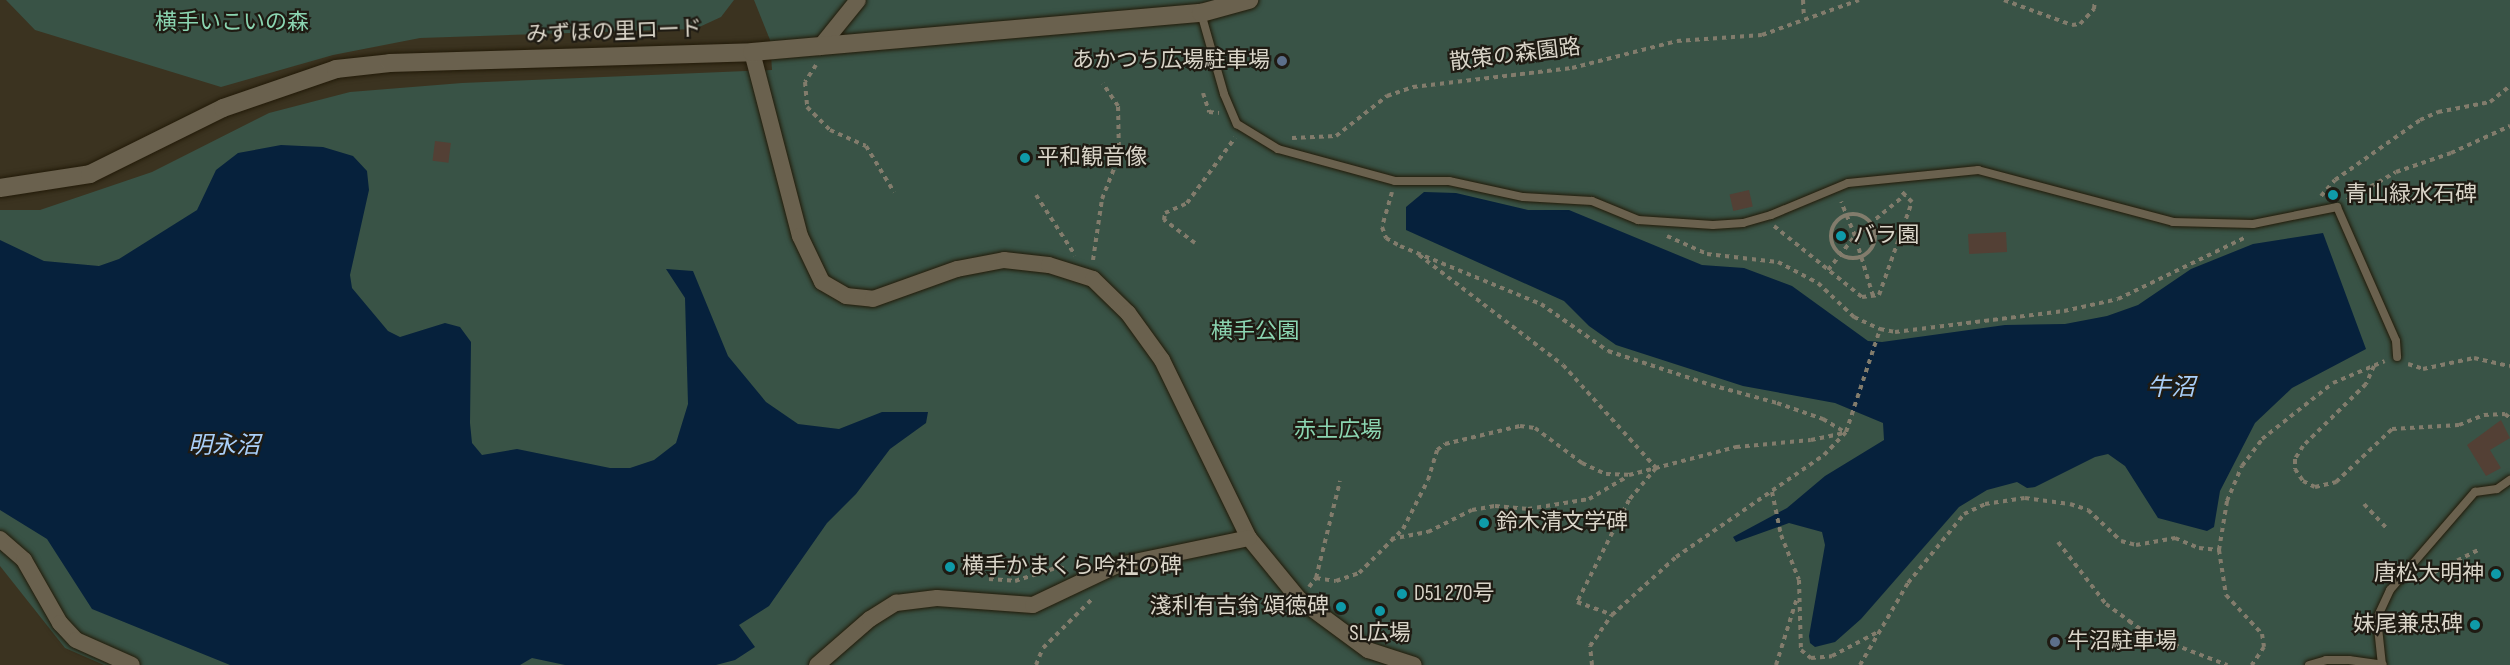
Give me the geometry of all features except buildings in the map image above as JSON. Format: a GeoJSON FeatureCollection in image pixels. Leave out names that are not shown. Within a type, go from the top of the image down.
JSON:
{"type":"FeatureCollection","features":[{"type":"Feature","properties":{"kind":"street"},"geometry":{"type":"LineString","coordinates":[[820,47],[858,0]]}},
{"type":"Feature","properties":{"kind":"street","name":"みずほの里ロード"},"geometry":{"type":"LineString","coordinates":[[0,188],[90,174],[223,108],[336,69],[390,63],[752,52],[820,47],[1201,13],[1249,0]]}},
{"type":"Feature","properties":{"kind":"street"},"geometry":{"type":"LineString","coordinates":[[752,52],[800,236],[822,282],[846,296],[873,299],[957,269],[1004,260],[1049,265],[1094,279],[1128,312],[1162,360],[1249,538],[1299,599],[1368,650],[1414,665]]}},
{"type":"Feature","properties":{"kind":"street"},"geometry":{"type":"LineString","coordinates":[[817,665],[870,619],[896,603],[937,598],[1033,605],[1115,566],[1249,538]]}},
{"type":"Feature","properties":{"kind":"street"},"geometry":{"type":"LineString","coordinates":[[0,539],[24,560],[60,623],[76,640],[132,665]]}},
{"type":"Feature","properties":{"kind":"lane"},"geometry":{"type":"LineString","coordinates":[[1201,13],[1224,94],[1242,128],[1278,149],[1395,182],[1449,181],[1523,197],[1592,201],[1638,220],[1713,225],[1766,216],[1848,183],[1978,170],[2173,222],[2253,224],[2337,207],[2396,342],[2397,357]]}},
{"type":"Feature","properties":{"kind":"lane"},"geometry":{"type":"LineString","coordinates":[[2309,665],[2326,660],[2382,665],[2377,618],[2387,596],[2432,538],[2475,492],[2497,489],[2510,480]]}},
{"type":"Feature","properties":{"kind":"path"},"geometry":{"type":"LineString","coordinates":[[1803,0],[1804,18]]}},
{"type":"Feature","properties":{"kind":"path","name":"散策の森園路"},"geometry":{"type":"LineString","coordinates":[[1290,138],[1336,136],[1387,96],[1413,87],[1572,68],[1677,41],[1736,39],[1762,34],[1859,0]]}},
{"type":"Feature","properties":{"kind":"path"},"geometry":{"type":"LineString","coordinates":[[2004,0],[2072,25],[2087,16],[2095,0]]}},
{"type":"Feature","properties":{"kind":"path"},"geometry":{"type":"LineString","coordinates":[[840,45],[814,66],[806,82],[807,107],[830,130],[866,146],[894,192]]}},
{"type":"Feature","properties":{"kind":"path"},"geometry":{"type":"LineString","coordinates":[[1094,279],[1092,255],[1102,199],[1119,156],[1118,106],[1103,84]]}},
{"type":"Feature","properties":{"kind":"path"},"geometry":{"type":"LineString","coordinates":[[2306,215],[2335,180],[2420,120],[2438,112],[2490,102],[2510,86]]}},
{"type":"Feature","properties":{"kind":"path"},"geometry":{"type":"LineString","coordinates":[[2337,207],[2396,172],[2451,153],[2510,126]]}},
{"type":"Feature","properties":{"kind":"path"},"geometry":{"type":"LineString","coordinates":[[1195,243],[1164,220],[1165,213],[1187,203],[1242,128]]}},
{"type":"Feature","properties":{"kind":"path"},"geometry":{"type":"LineString","coordinates":[[1395,182],[1382,227],[1386,238],[1541,304],[1608,351],[1786,406],[1823,419],[1846,432]]}},
{"type":"Feature","properties":{"kind":"path"},"geometry":{"type":"LineString","coordinates":[[1766,216],[1778,229],[1862,297],[1879,295],[1912,202],[1898,188]]}},
{"type":"Feature","properties":{"kind":"path"},"geometry":{"type":"LineString","coordinates":[[1036,195],[1064,242],[1094,279]]}},
{"type":"Feature","properties":{"kind":"path"},"geometry":{"type":"LineString","coordinates":[[1828,270],[1855,236],[1905,195]]}},
{"type":"Feature","properties":{"kind":"path"},"geometry":{"type":"LineString","coordinates":[[1830,206],[1850,198]]}},
{"type":"Feature","properties":{"kind":"path"},"geometry":{"type":"LineString","coordinates":[[1841,202],[1855,236],[1873,296]]}},
{"type":"Feature","properties":{"kind":"path"},"geometry":{"type":"LineString","coordinates":[[1840,254],[1831,234],[1837,221],[1846,215],[1857,214],[1871,223],[1875,242],[1861,257]]}},
{"type":"Feature","properties":{"kind":"path"},"geometry":{"type":"LineString","coordinates":[[1638,220],[1707,254],[1778,262],[1818,283],[1854,317],[1880,329],[1895,332],[2064,311],[2118,299],[2244,237],[2253,224]]}},
{"type":"Feature","properties":{"kind":"path"},"geometry":{"type":"LineString","coordinates":[[1778,229],[1788,225]]}},
{"type":"Feature","properties":{"kind":"path"},"geometry":{"type":"LineString","coordinates":[[1414,251],[1563,364],[1656,468]]}},
{"type":"Feature","properties":{"kind":"path"},"geometry":{"type":"LineString","coordinates":[[1840,254],[1861,257]]}},
{"type":"Feature","properties":{"kind":"path"},"geometry":{"type":"LineString","coordinates":[[1592,665],[1590,646],[1612,615],[1676,557],[1824,455],[1846,432],[1880,329]]}},
{"type":"Feature","properties":{"kind":"path"},"geometry":{"type":"LineString","coordinates":[[2252,665],[2264,647],[2262,634],[2226,595],[2219,550],[2227,501],[2242,466],[2262,439],[2333,383],[2397,357],[2423,369],[2474,358],[2510,366]]}},
{"type":"Feature","properties":{"kind":"path"},"geometry":{"type":"LineString","coordinates":[[2374,365],[2366,384],[2303,446],[2295,459],[2295,469],[2303,481],[2315,487],[2336,482],[2392,429],[2459,425],[2484,415],[2503,414],[2510,411]]}},
{"type":"Feature","properties":{"kind":"path"},"geometry":{"type":"LineString","coordinates":[[2503,414],[2510,418]]}},
{"type":"Feature","properties":{"kind":"path"},"geometry":{"type":"LineString","coordinates":[[1316,578],[1336,581],[1359,573],[1403,528],[1428,480],[1437,450],[1445,444],[1520,426],[1535,428],[1582,464],[1606,474],[1629,475]]}},
{"type":"Feature","properties":{"kind":"path"},"geometry":{"type":"LineString","coordinates":[[1390,539],[1428,532],[1472,510],[1495,506],[1528,509],[1589,499],[1629,475],[1736,447],[1811,440],[1846,432]]}},
{"type":"Feature","properties":{"kind":"path"},"geometry":{"type":"LineString","coordinates":[[1612,615],[1577,602],[1629,500],[1656,468]]}},
{"type":"Feature","properties":{"kind":"path"},"geometry":{"type":"LineString","coordinates":[[1299,599],[1316,578],[1340,481]]}},
{"type":"Feature","properties":{"kind":"path"},"geometry":{"type":"LineString","coordinates":[[1772,492],[1781,535],[1796,569],[1801,650],[1811,658],[1832,656],[1876,632]]}},
{"type":"Feature","properties":{"kind":"path"},"geometry":{"type":"LineString","coordinates":[[1860,665],[1876,632],[1908,584],[1964,514],[2006,499],[2025,498],[2088,510],[2121,541],[2136,545],[2175,538],[2199,548],[2219,550]]}},
{"type":"Feature","properties":{"kind":"path"},"geometry":{"type":"LineString","coordinates":[[2364,504],[2386,528]]}},
{"type":"Feature","properties":{"kind":"path"},"geometry":{"type":"LineString","coordinates":[[2058,542],[2106,604],[2129,621],[2149,635],[2227,665]]}},
{"type":"Feature","properties":{"kind":"path"},"geometry":{"type":"LineString","coordinates":[[2387,596],[2480,549]]}},
{"type":"Feature","properties":{"kind":"path"},"geometry":{"type":"LineString","coordinates":[[989,579],[1025,580],[1059,567],[1069,571]]}},
{"type":"Feature","properties":{"kind":"path"},"geometry":{"type":"LineString","coordinates":[[1776,665],[1798,594]]}},
{"type":"Feature","properties":{"kind":"path"},"geometry":{"type":"LineString","coordinates":[[1036,665],[1043,648],[1094,596]]}},
{"type":"Feature","properties":{"kind":"green space","name":"横手いこいの森"},"geometry":{"type":"Polygon","coordinates":[[[6,0],[734,0],[721,17],[695,29],[420,38],[333,55],[221,87],[35,30],[6,0]]]}},
{"type":"Feature","properties":{"kind":"green space","name":"横手公園"},"geometry":{"type":"Polygon","coordinates":[[[754,0],[2510,0],[2510,665],[104,665],[65,648],[0,566],[0,210],[40,210],[152,172],[269,113],[350,92],[462,83],[772,70],[770,40],[754,0]]]}},
{"type":"Feature","properties":{"kind":"water","name":"明永沼"},"geometry":{"type":"Polygon","coordinates":[[[281,145],[323,147],[353,156],[367,171],[369,190],[350,275],[352,288],[388,331],[400,337],[445,323],[460,327],[471,342],[470,423],[472,443],[482,455],[517,449],[610,468],[630,468],[654,460],[676,443],[688,404],[685,298],[666,269],[693,271],[728,356],[766,402],[798,424],[839,429],[882,412],[928,412],[926,423],[890,449],[856,494],[827,523],[769,606],[739,625],[755,647],[735,660],[716,665],[565,665],[532,658],[520,665],[230,665],[92,609],[47,539],[0,510],[0,240],[44,261],[99,266],[119,259],[197,210],[216,170],[238,153],[281,145]]]}},
{"type":"Feature","properties":{"kind":"water","name":"牛沼"},"geometry":{"type":"Polygon","coordinates":[[[1424,192],[1456,193],[1528,210],[1569,210],[1702,265],[1744,268],[1792,286],[1868,341],[1882,342],[2005,325],[2065,324],[2107,316],[2138,305],[2191,269],[2253,244],[2323,233],[2366,349],[2292,388],[2255,423],[2220,491],[2214,527],[2207,531],[2158,518],[2125,466],[2108,454],[2095,457],[2035,487],[2027,488],[2017,482],[1987,490],[1959,507],[1861,619],[1835,642],[1815,647],[1810,643],[1809,636],[1825,545],[1822,532],[1789,523],[1736,542],[1733,537],[1787,508],[1825,476],[1884,440],[1883,423],[1835,403],[1743,386],[1616,345],[1589,326],[1564,301],[1406,230],[1406,207],[1424,192]]]}},
{"type":"Feature","properties":{"kind":"place","name":"あかつち広場駐車場"},"geometry":{"type":"Point","coordinates":[1282,61]}},
{"type":"Feature","properties":{"kind":"place","name":"平和観音像"},"geometry":{"type":"Point","coordinates":[1025,158]}},
{"type":"Feature","properties":{"kind":"place","name":"青山緑水石碑"},"geometry":{"type":"Point","coordinates":[2333,195]}},
{"type":"Feature","properties":{"kind":"place","name":"バラ園"},"geometry":{"type":"Point","coordinates":[1841,236]}},
{"type":"Feature","properties":{"kind":"place","name":"鈴木清文学碑"},"geometry":{"type":"Point","coordinates":[1484,523]}},
{"type":"Feature","properties":{"kind":"place","name":"横手かまくら吟社の碑"},"geometry":{"type":"Point","coordinates":[950,567]}},
{"type":"Feature","properties":{"kind":"place","name":"唐松大明神"},"geometry":{"type":"Point","coordinates":[2496,574]}},
{"type":"Feature","properties":{"kind":"place","name":"D51 270号"},"geometry":{"type":"Point","coordinates":[1402,594]}},
{"type":"Feature","properties":{"kind":"place","name":"淺利有吉翁 頌徳碑"},"geometry":{"type":"Point","coordinates":[1341,607]}},
{"type":"Feature","properties":{"kind":"place","name":"SL広場"},"geometry":{"type":"Point","coordinates":[1380,611]}},
{"type":"Feature","properties":{"kind":"place","name":"妹尾兼忠碑"},"geometry":{"type":"Point","coordinates":[2475,625]}},
{"type":"Feature","properties":{"kind":"place","name":"牛沼駐車場"},"geometry":{"type":"Point","coordinates":[2055,642]}},
{"type":"Feature","properties":{"kind":"park label","name":"赤土広場"},"geometry":{"type":"Point","coordinates":[1338,431]}}]}
